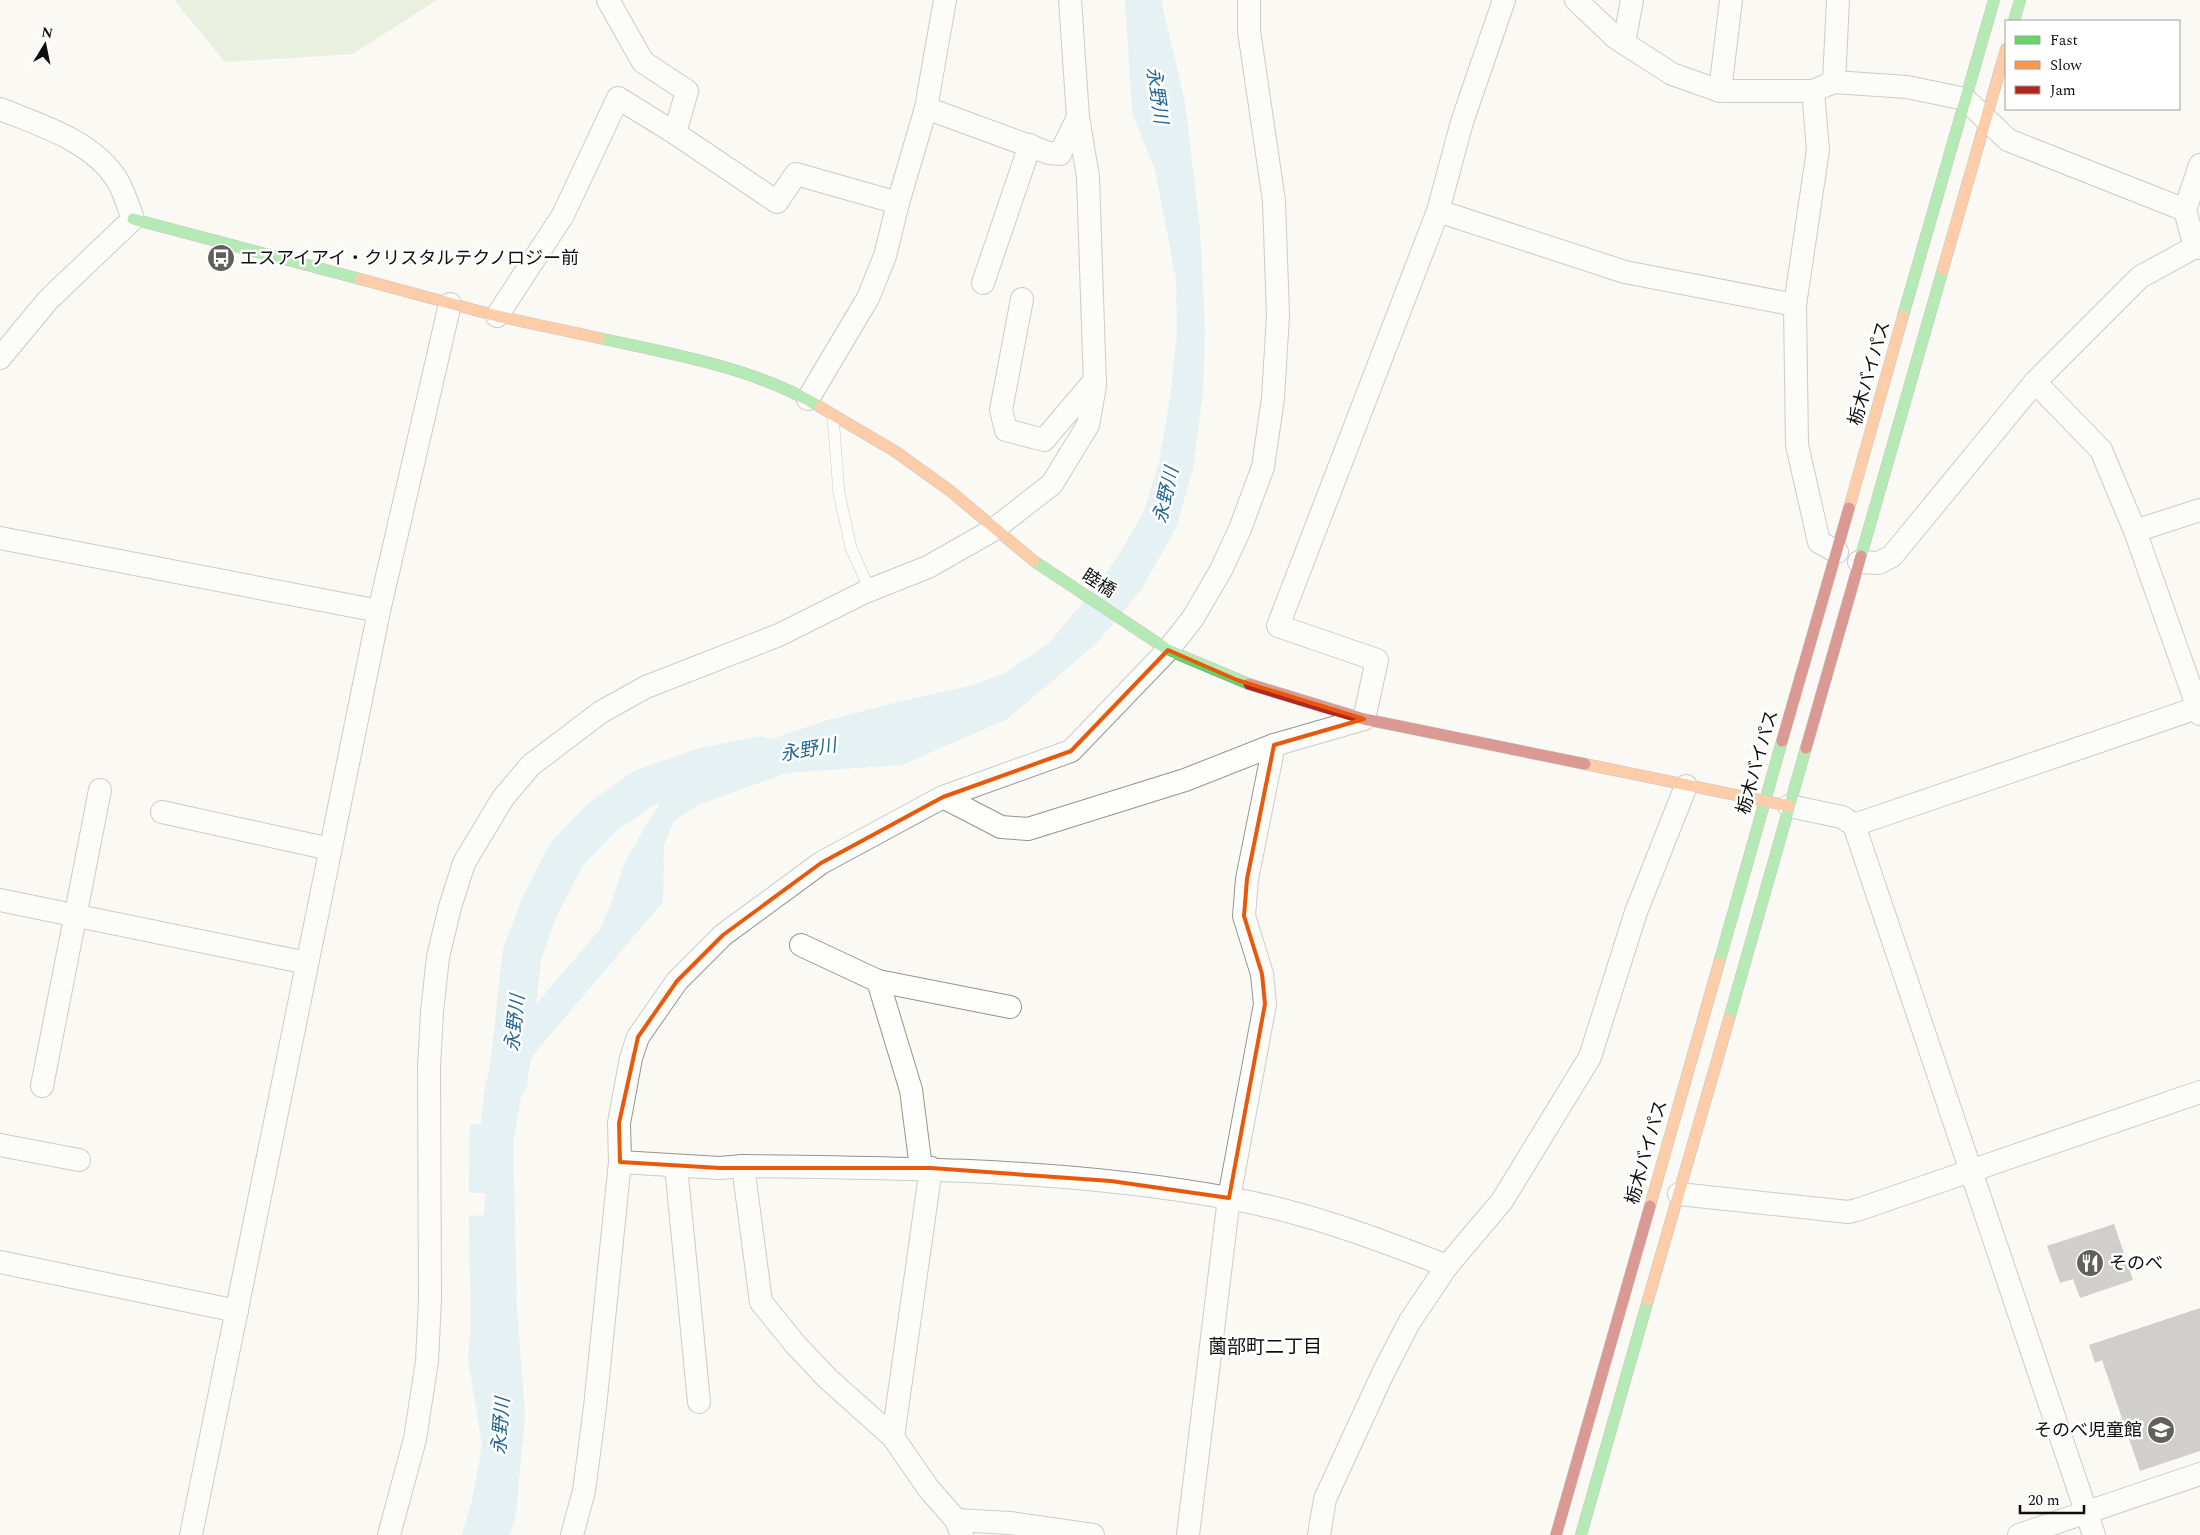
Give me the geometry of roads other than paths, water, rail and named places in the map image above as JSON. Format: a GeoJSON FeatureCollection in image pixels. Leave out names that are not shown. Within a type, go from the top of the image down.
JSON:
{"type":"FeatureCollection","features":[{"type":"Feature","properties":{"kind":"main road","name":"栃木バイパス"},"geometry":{"type":"LineString","coordinates":[[1556,1535],[1763,801],[1837,552],[1994,0]]}},
{"type":"Feature","properties":{"kind":"main road"},"geometry":{"type":"LineString","coordinates":[[2014,20],[2020,0]]}},
{"type":"Feature","properties":{"kind":"main road"},"geometry":{"type":"LineString","coordinates":[[1582,1535],[2005,53]]}},
{"type":"Feature","properties":{"kind":"main road","name":"睦橋"},"geometry":{"type":"LineString","coordinates":[[133,219],[497,316],[683,356],[776,384],[833,413],[896,452],[949,490],[993,530],[1024,554],[1161,645],[1245,683],[1286,698],[1364,719],[1789,806]]}},
{"type":"Feature","properties":{"kind":"street"},"geometry":{"type":"LineString","coordinates":[[608,0],[643,62],[687,91],[675,133]]}},
{"type":"Feature","properties":{"kind":"street"},"geometry":{"type":"LineString","coordinates":[[808,399],[868,298],[885,256],[898,203],[926,108],[945,0]]}},
{"type":"Feature","properties":{"kind":"street"},"geometry":{"type":"LineString","coordinates":[[389,1535],[415,1439],[427,1361],[430,1300],[429,1067],[432,1012],[438,957],[450,906],[464,863],[503,798],[530,765],[601,712],[646,687],[779,635],[870,590],[928,567],[993,530],[1052,484],[1088,425],[1094,380],[1088,177],[1078,117],[1070,0]]}},
{"type":"Feature","properties":{"kind":"street"},"geometry":{"type":"LineString","coordinates":[[572,1535],[584,1491],[595,1407],[620,1162],[619,1123],[631,1058],[638,1037],[677,981],[723,935],[821,863],[942,797],[1071,751],[1161,645],[1193,618],[1240,530],[1263,467],[1273,398],[1278,315],[1274,201],[1249,31],[1249,0]]}},
{"type":"Feature","properties":{"kind":"street"},"geometry":{"type":"LineString","coordinates":[[942,797],[1001,827],[1028,829],[1185,780],[1274,745],[1364,719],[1377,660],[1278,626],[1438,211],[1462,122],[1504,0]]}},
{"type":"Feature","properties":{"kind":"street"},"geometry":{"type":"LineString","coordinates":[[1576,0],[1616,38],[1672,74],[1720,91],[1813,91],[1834,82],[1907,87],[1965,99],[2008,140],[2185,210]]}},
{"type":"Feature","properties":{"kind":"street"},"geometry":{"type":"LineString","coordinates":[[1624,43],[1632,0]]}},
{"type":"Feature","properties":{"kind":"street"},"geometry":{"type":"LineString","coordinates":[[1720,91],[1731,0]]}},
{"type":"Feature","properties":{"kind":"street"},"geometry":{"type":"LineString","coordinates":[[1834,82],[1838,0]]}},
{"type":"Feature","properties":{"kind":"street"},"geometry":{"type":"LineString","coordinates":[[1813,91],[1818,150],[1795,305],[1797,444],[1819,542],[1837,552]]}},
{"type":"Feature","properties":{"kind":"street"},"geometry":{"type":"LineString","coordinates":[[497,316],[563,215],[618,98],[675,133],[777,202],[796,174],[898,203]]}},
{"type":"Feature","properties":{"kind":"street"},"geometry":{"type":"LineString","coordinates":[[926,108],[1049,153],[1060,154],[1078,117]]}},
{"type":"Feature","properties":{"kind":"street"},"geometry":{"type":"LineString","coordinates":[[0,109],[72,138],[97,158],[117,179],[133,219],[48,300],[0,358]]}},
{"type":"Feature","properties":{"kind":"street"},"geometry":{"type":"LineString","coordinates":[[983,283],[1030,145]]}},
{"type":"Feature","properties":{"kind":"street"},"geometry":{"type":"LineString","coordinates":[[1859,562],[1878,563],[1892,556],[2035,382],[2140,277],[2198,248],[2185,210],[2200,165]]}},
{"type":"Feature","properties":{"kind":"street"},"geometry":{"type":"LineString","coordinates":[[1438,211],[1626,272],[1795,305]]}},
{"type":"Feature","properties":{"kind":"street"},"geometry":{"type":"LineString","coordinates":[[1022,299],[1002,410],[1006,430],[1044,440],[1094,380]]}},
{"type":"Feature","properties":{"kind":"street"},"geometry":{"type":"LineString","coordinates":[[191,1535],[379,611],[450,304]]}},
{"type":"Feature","properties":{"kind":"street"},"geometry":{"type":"LineString","coordinates":[[1854,824],[2199,710],[2136,531],[2101,450],[2035,382]]}},
{"type":"Feature","properties":{"kind":"street"},"geometry":{"type":"LineString","coordinates":[[2136,531],[2200,510]]}},
{"type":"Feature","properties":{"kind":"street"},"geometry":{"type":"LineString","coordinates":[[0,538],[379,611]]}},
{"type":"Feature","properties":{"kind":"street"},"geometry":{"type":"LineString","coordinates":[[1188,1535],[1229,1198],[1265,1004],[1262,974],[1244,916],[1247,879],[1274,745]]}},
{"type":"Feature","properties":{"kind":"street"},"geometry":{"type":"LineString","coordinates":[[1319,1535],[1325,1499],[1384,1371],[1410,1320],[1447,1266],[1502,1201],[1590,1057],[1636,912],[1686,786]]}},
{"type":"Feature","properties":{"kind":"street"},"geometry":{"type":"LineString","coordinates":[[42,1086],[100,790]]}},
{"type":"Feature","properties":{"kind":"street"},"geometry":{"type":"LineString","coordinates":[[1789,806],[1842,817],[1854,824],[2094,1535]]}},
{"type":"Feature","properties":{"kind":"street"},"geometry":{"type":"LineString","coordinates":[[162,812],[330,849]]}},
{"type":"Feature","properties":{"kind":"street"},"geometry":{"type":"LineString","coordinates":[[0,900],[307,963]]}},
{"type":"Feature","properties":{"kind":"street"},"geometry":{"type":"LineString","coordinates":[[801,946],[878,981],[1010,1007]]}},
{"type":"Feature","properties":{"kind":"street"},"geometry":{"type":"LineString","coordinates":[[878,981],[911,1090],[926,1168],[893,1437]]}},
{"type":"Feature","properties":{"kind":"street"},"geometry":{"type":"LineString","coordinates":[[1679,1194],[1848,1212],[2200,1092]]}},
{"type":"Feature","properties":{"kind":"street"},"geometry":{"type":"LineString","coordinates":[[0,1145],[79,1160]]}},
{"type":"Feature","properties":{"kind":"street"},"geometry":{"type":"LineString","coordinates":[[620,1162],[720,1168],[743,1166],[926,1168],[1111,1182],[1229,1198],[1369,1235],[1447,1266]]}},
{"type":"Feature","properties":{"kind":"street"},"geometry":{"type":"LineString","coordinates":[[676,1166],[699,1402]]}},
{"type":"Feature","properties":{"kind":"street"},"geometry":{"type":"LineString","coordinates":[[743,1166],[761,1302],[795,1344],[827,1378],[893,1437],[928,1488],[959,1527],[1010,1523],[1093,1535]]}},
{"type":"Feature","properties":{"kind":"street"},"geometry":{"type":"LineString","coordinates":[[0,1262],[237,1311]]}},
{"type":"Feature","properties":{"kind":"street"},"geometry":{"type":"LineString","coordinates":[[2019,1535],[2200,1474]]}},
{"type":"Feature","properties":{"kind":"lane"},"geometry":{"type":"LineString","coordinates":[[833,413],[841,502],[851,548],[870,590]]}},
{"type":"Feature","properties":{"kind":"water"},"geometry":{"type":"Polygon","coordinates":[[[1125,0],[1161,0],[1185,102],[1200,229],[1205,328],[1203,393],[1193,469],[1176,528],[1141,590],[1097,643],[1007,719],[902,765],[786,773],[698,805],[674,821],[664,845],[663,902],[533,1055],[522,1090],[513,1145],[517,1308],[525,1416],[516,1514],[510,1535],[462,1535],[473,1496],[482,1445],[468,1359],[471,1328],[469,1216],[484,1215],[485,1193],[469,1193],[470,1125],[481,1124],[485,1086],[494,1054],[600,929],[610,907],[625,862],[652,815],[675,783],[737,751],[825,721],[973,685],[1005,673],[1049,643],[1100,581],[1120,553],[1144,511],[1159,462],[1171,392],[1177,331],[1176,279],[1155,170],[1132,113],[1125,0]]]}},
{"type":"Feature","properties":{"kind":"waterway","name":"永野川"},"geometry":{"type":"LineString","coordinates":[[508,1081],[522,954],[539,908],[566,855],[601,818],[644,788],[705,767],[759,756]]}},
{"type":"Feature","properties":{"kind":"place","name":"エスアイアイ・クリスタルテクノロジー前"},"geometry":{"type":"Point","coordinates":[221,258]}},
{"type":"Feature","properties":{"kind":"place","name":"そのべ"},"geometry":{"type":"Point","coordinates":[2090,1263]}},
{"type":"Feature","properties":{"kind":"place","name":"そのべ児童館"},"geometry":{"type":"Point","coordinates":[2161,1430]}},
{"type":"Feature","properties":{"kind":"district","name":"薗部町二丁目"},"geometry":{"type":"Point","coordinates":[1265,1346]}}]}
